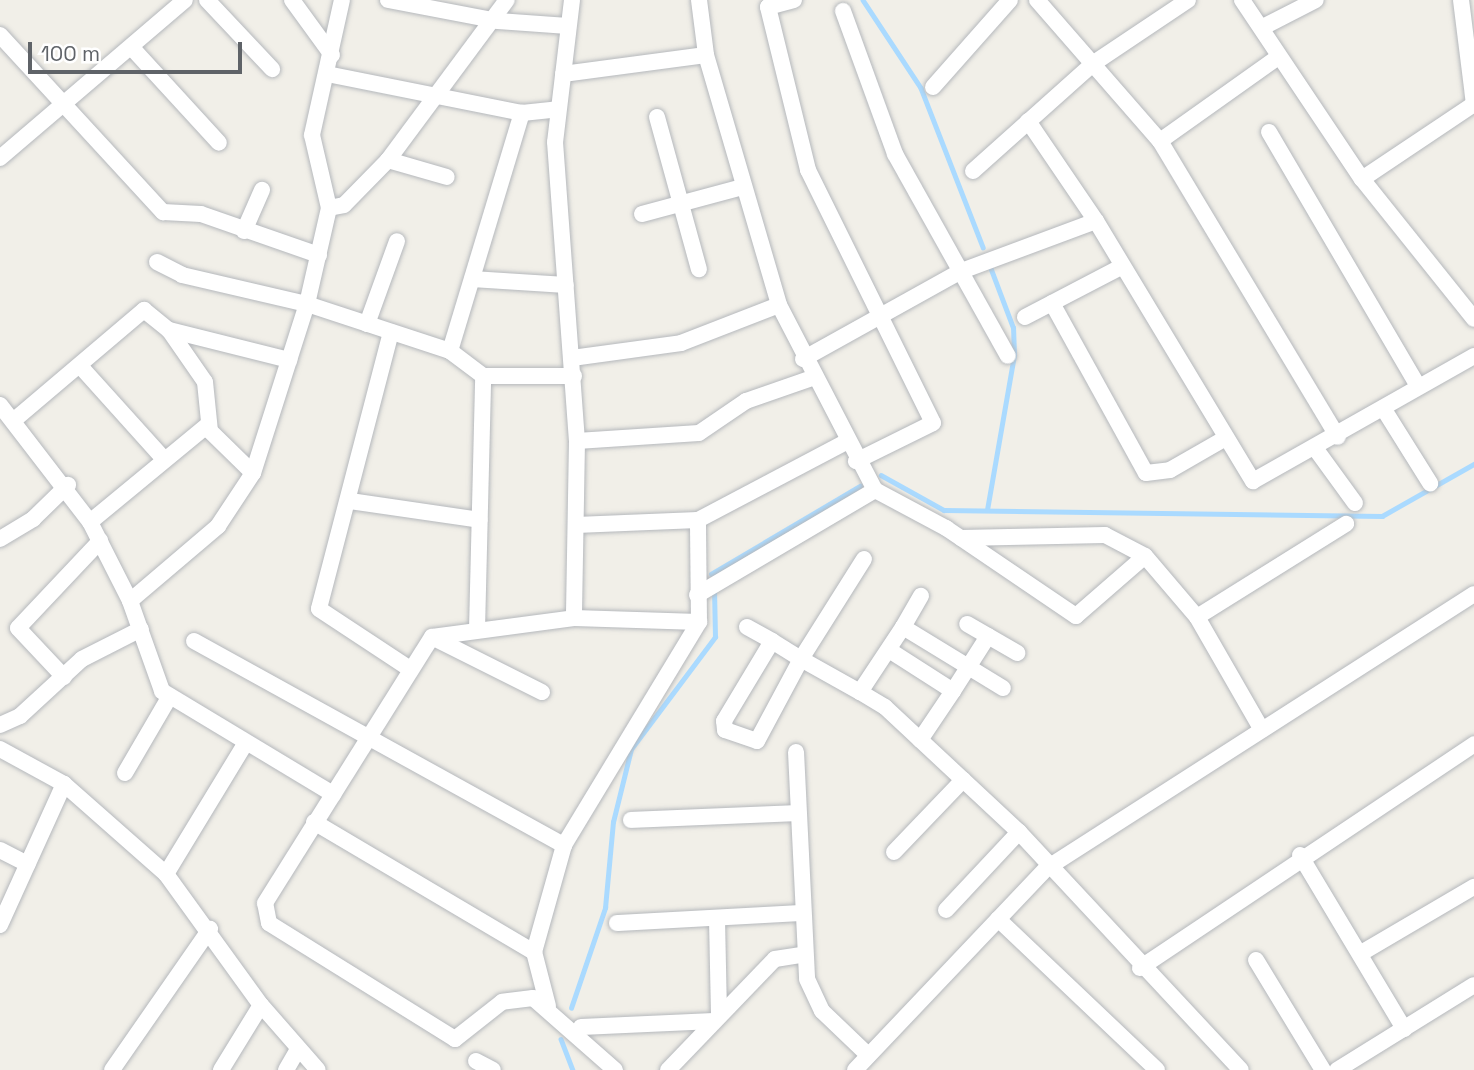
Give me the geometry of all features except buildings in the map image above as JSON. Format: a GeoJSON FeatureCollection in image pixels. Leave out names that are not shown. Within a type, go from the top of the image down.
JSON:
{"type":"FeatureCollection","features":[{"type":"Feature","properties":{"kind":"street"},"geometry":{"type":"LineString","coordinates":[[0,158],[133,49],[185,0]]}},
{"type":"Feature","properties":{"kind":"street"},"geometry":{"type":"LineString","coordinates":[[207,0],[272,69]]}},
{"type":"Feature","properties":{"kind":"street"},"geometry":{"type":"LineString","coordinates":[[292,0],[332,55]]}},
{"type":"Feature","properties":{"kind":"street"},"geometry":{"type":"LineString","coordinates":[[130,601],[218,526],[253,473],[307,304],[329,208],[312,135],[332,55],[342,0]]}},
{"type":"Feature","properties":{"kind":"street"},"geometry":{"type":"LineString","coordinates":[[388,0],[434,3],[493,20],[568,26]]}},
{"type":"Feature","properties":{"kind":"street"},"geometry":{"type":"LineString","coordinates":[[329,208],[344,205],[388,160],[434,94],[507,0]]}},
{"type":"Feature","properties":{"kind":"street"},"geometry":{"type":"LineString","coordinates":[[574,618],[578,441],[566,285],[558,109],[568,26],[575,0]]}},
{"type":"Feature","properties":{"kind":"street"},"geometry":{"type":"LineString","coordinates":[[699,0],[706,55],[779,305],[812,378],[874,490],[960,538],[1076,616],[1145,556]]}},
{"type":"Feature","properties":{"kind":"street"},"geometry":{"type":"LineString","coordinates":[[794,0],[768,7],[808,170],[933,423],[856,461]]}},
{"type":"Feature","properties":{"kind":"street"},"geometry":{"type":"LineString","coordinates":[[933,87],[1010,0]]}},
{"type":"Feature","properties":{"kind":"street"},"geometry":{"type":"LineString","coordinates":[[1037,0],[1160,141],[1338,437]]}},
{"type":"Feature","properties":{"kind":"street"},"geometry":{"type":"LineString","coordinates":[[973,171],[1094,63],[1188,0]]}},
{"type":"Feature","properties":{"kind":"street"},"geometry":{"type":"LineString","coordinates":[[1242,0],[1263,27],[1278,57],[1362,179],[1474,319]]}},
{"type":"Feature","properties":{"kind":"street"},"geometry":{"type":"LineString","coordinates":[[1263,27],[1316,0]]}},
{"type":"Feature","properties":{"kind":"street"},"geometry":{"type":"LineString","coordinates":[[1362,179],[1474,104],[1461,0]]}},
{"type":"Feature","properties":{"kind":"street"},"geometry":{"type":"LineString","coordinates":[[843,11],[895,154],[1008,356]]}},
{"type":"Feature","properties":{"kind":"street"},"geometry":{"type":"LineString","coordinates":[[0,35],[62,106],[163,212],[201,214],[319,255]]}},
{"type":"Feature","properties":{"kind":"street"},"geometry":{"type":"LineString","coordinates":[[133,49],[219,143]]}},
{"type":"Feature","properties":{"kind":"street"},"geometry":{"type":"LineString","coordinates":[[563,74],[706,55]]}},
{"type":"Feature","properties":{"kind":"street"},"geometry":{"type":"LineString","coordinates":[[1160,141],[1278,57]]}},
{"type":"Feature","properties":{"kind":"street"},"geometry":{"type":"LineString","coordinates":[[327,74],[522,113],[558,109]]}},
{"type":"Feature","properties":{"kind":"street"},"geometry":{"type":"LineString","coordinates":[[450,351],[522,113]]}},
{"type":"Feature","properties":{"kind":"street"},"geometry":{"type":"LineString","coordinates":[[657,117],[699,269]]}},
{"type":"Feature","properties":{"kind":"street"},"geometry":{"type":"LineString","coordinates":[[1028,121],[1096,221],[1224,439],[1253,481],[1338,437],[1418,386],[1474,356]]}},
{"type":"Feature","properties":{"kind":"street"},"geometry":{"type":"LineString","coordinates":[[1269,132],[1418,386]]}},
{"type":"Feature","properties":{"kind":"street"},"geometry":{"type":"LineString","coordinates":[[388,160],[447,177]]}},
{"type":"Feature","properties":{"kind":"street"},"geometry":{"type":"LineString","coordinates":[[642,214],[743,187]]}},
{"type":"Feature","properties":{"kind":"street"},"geometry":{"type":"LineString","coordinates":[[244,231],[262,190]]}},
{"type":"Feature","properties":{"kind":"street"},"geometry":{"type":"LineString","coordinates":[[803,359],[882,318],[959,272],[1096,221]]}},
{"type":"Feature","properties":{"kind":"street"},"geometry":{"type":"LineString","coordinates":[[367,324],[397,241]]}},
{"type":"Feature","properties":{"kind":"street"},"geometry":{"type":"LineString","coordinates":[[157,262],[182,275],[307,304],[450,351],[483,376],[573,376]]}},
{"type":"Feature","properties":{"kind":"street"},"geometry":{"type":"LineString","coordinates":[[1025,317],[1123,266]]}},
{"type":"Feature","properties":{"kind":"street"},"geometry":{"type":"LineString","coordinates":[[472,279],[566,285]]}},
{"type":"Feature","properties":{"kind":"street"},"geometry":{"type":"LineString","coordinates":[[1052,303],[1146,473],[1170,470],[1224,439]]}},
{"type":"Feature","properties":{"kind":"street"},"geometry":{"type":"LineString","coordinates":[[572,358],[685,341],[779,305]]}},
{"type":"Feature","properties":{"kind":"street"},"geometry":{"type":"LineString","coordinates":[[13,421],[81,367],[145,310],[169,330],[205,382],[209,424],[253,473]]}},
{"type":"Feature","properties":{"kind":"street"},"geometry":{"type":"LineString","coordinates":[[169,330],[289,360]]}},
{"type":"Feature","properties":{"kind":"street"},"geometry":{"type":"LineString","coordinates":[[391,332],[350,501],[319,609],[410,669]]}},
{"type":"Feature","properties":{"kind":"street"},"geometry":{"type":"LineString","coordinates":[[81,367],[162,457]]}},
{"type":"Feature","properties":{"kind":"street"},"geometry":{"type":"LineString","coordinates":[[477,630],[483,376]]}},
{"type":"Feature","properties":{"kind":"street"},"geometry":{"type":"LineString","coordinates":[[578,441],[699,433],[720,420],[812,378]]}},
{"type":"Feature","properties":{"kind":"street"},"geometry":{"type":"LineString","coordinates":[[0,405],[68,485],[90,522],[130,601],[162,691],[245,744],[333,794]]}},
{"type":"Feature","properties":{"kind":"street"},"geometry":{"type":"LineString","coordinates":[[1383,408],[1430,484]]}},
{"type":"Feature","properties":{"kind":"street"},"geometry":{"type":"LineString","coordinates":[[90,522],[162,457],[209,424]]}},
{"type":"Feature","properties":{"kind":"street"},"geometry":{"type":"LineString","coordinates":[[576,526],[698,520],[771,476],[846,442]]}},
{"type":"Feature","properties":{"kind":"street"},"geometry":{"type":"LineString","coordinates":[[1315,448],[1355,503]]}},
{"type":"Feature","properties":{"kind":"street"},"geometry":{"type":"LineString","coordinates":[[0,539],[33,519],[68,485]]}},
{"type":"Feature","properties":{"kind":"street"},"geometry":{"type":"LineString","coordinates":[[697,595],[874,490]]}},
{"type":"Feature","properties":{"kind":"street"},"geometry":{"type":"LineString","coordinates":[[350,501],[480,520]]}},
{"type":"Feature","properties":{"kind":"street"},"geometry":{"type":"LineString","coordinates":[[548,1006],[534,952],[565,845],[699,622],[698,520]]}},
{"type":"Feature","properties":{"kind":"street"},"geometry":{"type":"LineString","coordinates":[[1197,617],[1346,524]]}},
{"type":"Feature","properties":{"kind":"street"},"geometry":{"type":"LineString","coordinates":[[960,538],[1105,535],[1145,556],[1197,617],[1262,730]]}},
{"type":"Feature","properties":{"kind":"street"},"geometry":{"type":"LineString","coordinates":[[64,677],[18,628],[100,541]]}},
{"type":"Feature","properties":{"kind":"street"},"geometry":{"type":"LineString","coordinates":[[772,641],[724,721],[725,730],[757,741],[801,659],[864,559]]}},
{"type":"Feature","properties":{"kind":"street"},"geometry":{"type":"LineString","coordinates":[[855,1070],[1047,868],[1474,594]]}},
{"type":"Feature","properties":{"kind":"street"},"geometry":{"type":"LineString","coordinates":[[860,692],[921,596]]}},
{"type":"Feature","properties":{"kind":"street"},"geometry":{"type":"LineString","coordinates":[[615,1070],[548,1006],[533,998],[502,1002],[455,1039],[270,923],[264,903],[366,736],[432,637],[574,618],[699,622]]}},
{"type":"Feature","properties":{"kind":"street"},"geometry":{"type":"LineString","coordinates":[[967,624],[1017,653]]}},
{"type":"Feature","properties":{"kind":"street"},"geometry":{"type":"LineString","coordinates":[[747,627],[860,692],[920,740],[1019,832],[1047,868],[1237,1069]]}},
{"type":"Feature","properties":{"kind":"street"},"geometry":{"type":"LineString","coordinates":[[903,627],[1003,688]]}},
{"type":"Feature","properties":{"kind":"street"},"geometry":{"type":"LineString","coordinates":[[0,725],[26,711],[82,659],[141,629]]}},
{"type":"Feature","properties":{"kind":"street"},"geometry":{"type":"LineString","coordinates":[[920,740],[988,636]]}},
{"type":"Feature","properties":{"kind":"street"},"geometry":{"type":"LineString","coordinates":[[432,637],[542,692]]}},
{"type":"Feature","properties":{"kind":"street"},"geometry":{"type":"LineString","coordinates":[[194,641],[565,845]]}},
{"type":"Feature","properties":{"kind":"street"},"geometry":{"type":"LineString","coordinates":[[888,650],[953,691]]}},
{"type":"Feature","properties":{"kind":"street"},"geometry":{"type":"LineString","coordinates":[[125,773],[170,696]]}},
{"type":"Feature","properties":{"kind":"street"},"geometry":{"type":"LineString","coordinates":[[166,874],[245,744]]}},
{"type":"Feature","properties":{"kind":"street"},"geometry":{"type":"LineString","coordinates":[[1140,968],[1300,855],[1474,744]]}},
{"type":"Feature","properties":{"kind":"street"},"geometry":{"type":"LineString","coordinates":[[0,749],[64,784],[166,874],[210,929],[261,1005],[297,1051],[318,1070]]}},
{"type":"Feature","properties":{"kind":"street"},"geometry":{"type":"LineString","coordinates":[[796,752],[807,979],[822,1012],[868,1055]]}},
{"type":"Feature","properties":{"kind":"street"},"geometry":{"type":"LineString","coordinates":[[894,852],[963,780]]}},
{"type":"Feature","properties":{"kind":"street"},"geometry":{"type":"LineString","coordinates":[[0,925],[64,784]]}},
{"type":"Feature","properties":{"kind":"street"},"geometry":{"type":"LineString","coordinates":[[631,820],[797,813]]}},
{"type":"Feature","properties":{"kind":"street"},"geometry":{"type":"LineString","coordinates":[[314,822],[534,952]]}},
{"type":"Feature","properties":{"kind":"street"},"geometry":{"type":"LineString","coordinates":[[946,910],[1019,832]]}},
{"type":"Feature","properties":{"kind":"street"},"geometry":{"type":"LineString","coordinates":[[0,850],[28,864]]}},
{"type":"Feature","properties":{"kind":"street"},"geometry":{"type":"LineString","coordinates":[[1300,855],[1363,952],[1404,1029]]}},
{"type":"Feature","properties":{"kind":"street"},"geometry":{"type":"LineString","coordinates":[[1363,952],[1474,887]]}},
{"type":"Feature","properties":{"kind":"street"},"geometry":{"type":"LineString","coordinates":[[617,923],[802,914]]}},
{"type":"Feature","properties":{"kind":"street"},"geometry":{"type":"LineString","coordinates":[[717,919],[717,1018]]}},
{"type":"Feature","properties":{"kind":"street"},"geometry":{"type":"LineString","coordinates":[[998,919],[1157,1070]]}},
{"type":"Feature","properties":{"kind":"street"},"geometry":{"type":"LineString","coordinates":[[119,1068],[210,929]]}},
{"type":"Feature","properties":{"kind":"street"},"geometry":{"type":"LineString","coordinates":[[668,1070],[775,959],[805,954]]}},
{"type":"Feature","properties":{"kind":"street"},"geometry":{"type":"LineString","coordinates":[[1256,960],[1323,1070]]}},
{"type":"Feature","properties":{"kind":"street"},"geometry":{"type":"LineString","coordinates":[[1337,1070],[1474,985]]}},
{"type":"Feature","properties":{"kind":"street"},"geometry":{"type":"LineString","coordinates":[[221,1070],[261,1005]]}},
{"type":"Feature","properties":{"kind":"street"},"geometry":{"type":"LineString","coordinates":[[581,1027],[717,1018]]}},
{"type":"Feature","properties":{"kind":"street"},"geometry":{"type":"LineString","coordinates":[[286,1070],[297,1051]]}},
{"type":"Feature","properties":{"kind":"street"},"geometry":{"type":"LineString","coordinates":[[476,1061],[493,1070]]}},
{"type":"Feature","properties":{"kind":"waterway"},"geometry":{"type":"LineString","coordinates":[[863,0],[921,88],[983,247]]}},
{"type":"Feature","properties":{"kind":"waterway"},"geometry":{"type":"LineString","coordinates":[[987,510],[1014,355],[1013,328],[990,267]]}},
{"type":"Feature","properties":{"kind":"waterway"},"geometry":{"type":"LineString","coordinates":[[881,475],[944,510],[1382,516],[1474,464]]}},
{"type":"Feature","properties":{"kind":"waterway"},"geometry":{"type":"LineString","coordinates":[[711,574],[860,486]]}},
{"type":"Feature","properties":{"kind":"waterway"},"geometry":{"type":"LineString","coordinates":[[571,1008],[605,908],[613,822],[631,749],[715,637],[714,591]]}},
{"type":"Feature","properties":{"kind":"waterway"},"geometry":{"type":"LineString","coordinates":[[561,1039],[573,1070]]}}]}
